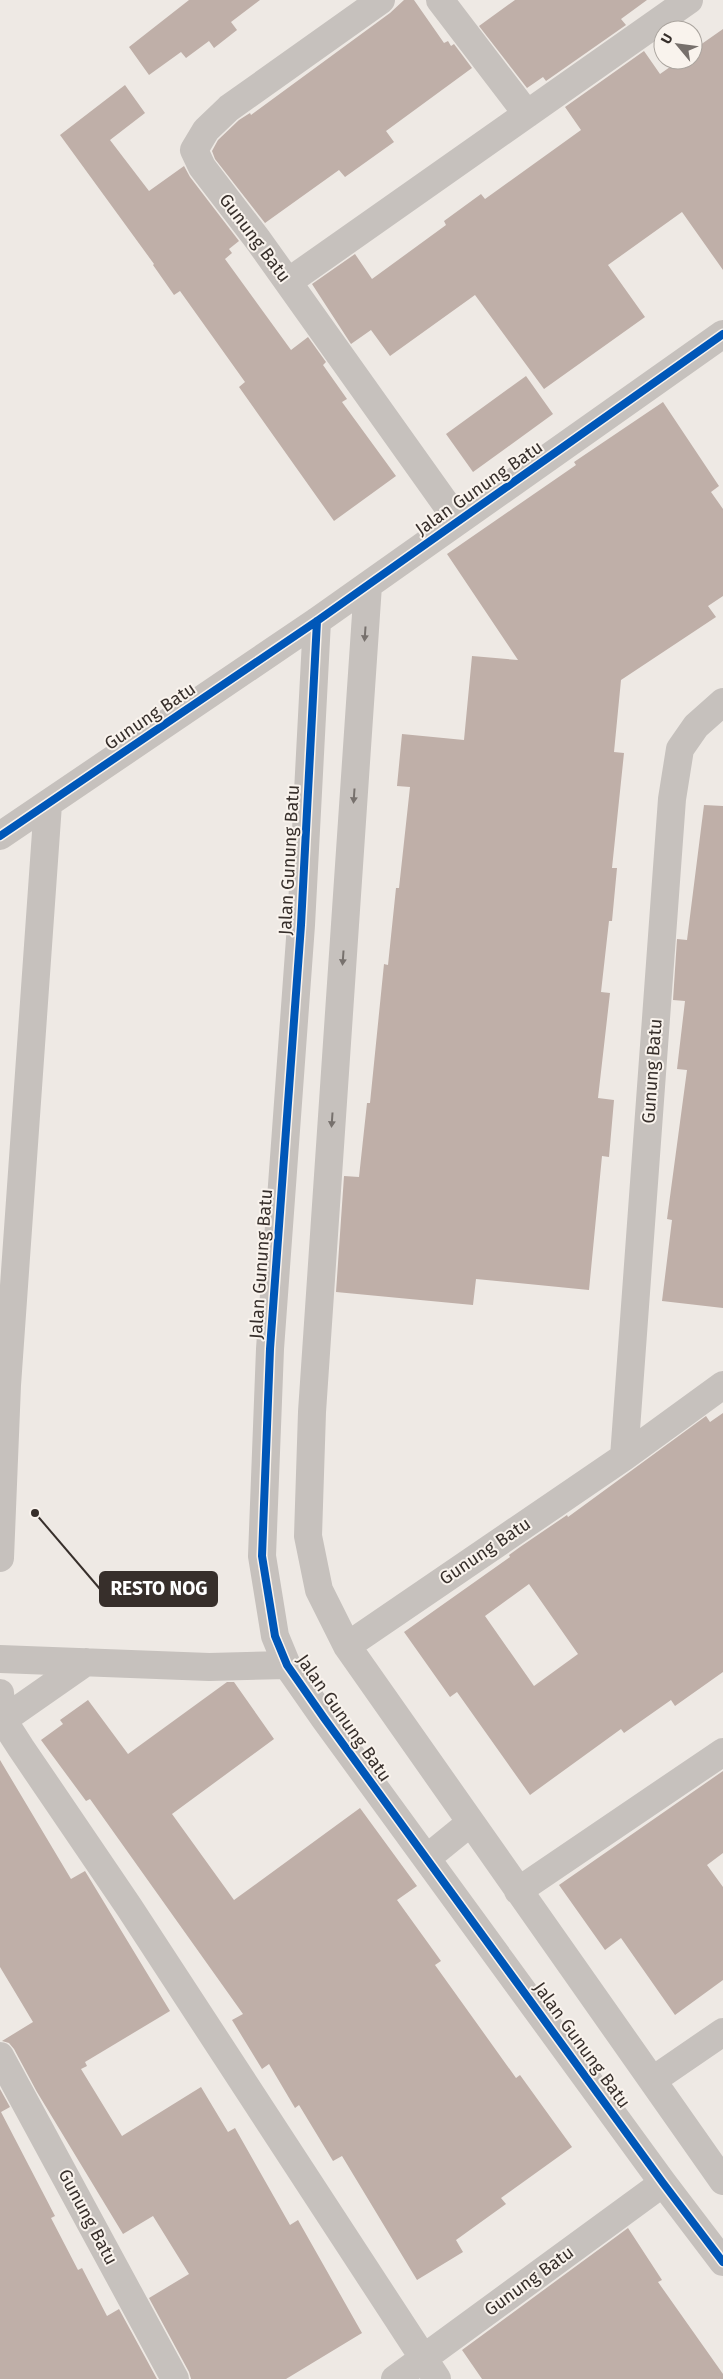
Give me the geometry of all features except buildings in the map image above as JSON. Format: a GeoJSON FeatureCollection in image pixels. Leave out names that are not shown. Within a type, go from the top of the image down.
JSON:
{"type":"FeatureCollection","features":[{"type":"Feature","properties":{"kind":"street","name":"Gunung Batu"},"geometry":{"type":"LineString","coordinates":[[381,0],[229,108],[206,130],[194,150],[202,167],[288,282],[458,522]]}},
{"type":"Feature","properties":{"kind":"street"},"geometry":{"type":"LineString","coordinates":[[440,0],[527,114]]}},
{"type":"Feature","properties":{"kind":"street"},"geometry":{"type":"LineString","coordinates":[[288,282],[689,0]]}},
{"type":"Feature","properties":{"kind":"street","name":"Jalan Gunung Batu"},"geometry":{"type":"LineString","coordinates":[[723,334],[317,621],[301,925],[270,1349],[262,1556],[275,1636],[287,1665],[663,2183],[723,2262]]}},
{"type":"Feature","properties":{"kind":"street","name":"Jalan Gunung Batu"},"geometry":{"type":"LineString","coordinates":[[368,585],[312,1412],[308,1536],[319,1590],[347,1646],[723,2181]]}},
{"type":"Feature","properties":{"kind":"street","name":"Gunung Batu"},"geometry":{"type":"LineString","coordinates":[[0,836],[317,621]]}},
{"type":"Feature","properties":{"kind":"street","name":"Gunung Batu"},"geometry":{"type":"LineString","coordinates":[[624,1458],[672,799],[680,749],[696,726],[723,702]]}},
{"type":"Feature","properties":{"kind":"street"},"geometry":{"type":"LineString","coordinates":[[0,1558],[3,1385],[11,1163],[48,804]]}},
{"type":"Feature","properties":{"kind":"street","name":"Gunung Batu"},"geometry":{"type":"LineString","coordinates":[[347,1646],[624,1458],[723,1385]]}},
{"type":"Feature","properties":{"kind":"street"},"geometry":{"type":"LineString","coordinates":[[268,1410],[312,1412]]}},
{"type":"Feature","properties":{"kind":"street"},"geometry":{"type":"LineString","coordinates":[[0,1659],[209,1667],[287,1665]]}},
{"type":"Feature","properties":{"kind":"street"},"geometry":{"type":"LineString","coordinates":[[2,1721],[86,1662]]}},
{"type":"Feature","properties":{"kind":"street"},"geometry":{"type":"LineString","coordinates":[[0,1693],[2,1721],[130,1907],[430,2369]]}},
{"type":"Feature","properties":{"kind":"street"},"geometry":{"type":"LineString","coordinates":[[518,1891],[723,1752]]}},
{"type":"Feature","properties":{"kind":"street"},"geometry":{"type":"LineString","coordinates":[[427,1858],[470,1823]]}},
{"type":"Feature","properties":{"kind":"street"},"geometry":{"type":"LineString","coordinates":[[653,2080],[723,2032]]}},
{"type":"Feature","properties":{"kind":"street","name":"Gunung Batu"},"geometry":{"type":"LineString","coordinates":[[0,2056],[176,2379]]}},
{"type":"Feature","properties":{"kind":"street","name":"Gunung Batu"},"geometry":{"type":"LineString","coordinates":[[395,2379],[430,2369],[663,2183]]}},
{"type":"Feature","properties":{"kind":"cycle path"},"geometry":{"type":"LineString","coordinates":[[0,836],[317,621],[723,334]]}},
{"type":"Feature","properties":{"kind":"cycle path"},"geometry":{"type":"LineString","coordinates":[[317,621],[301,925],[270,1349],[262,1556],[275,1636],[287,1665],[324,1718],[663,2183],[723,2262]]}},
{"type":"Feature","properties":{"kind":"place","name":"RESTO NOG"},"geometry":{"type":"Point","coordinates":[35,1513]}}]}
